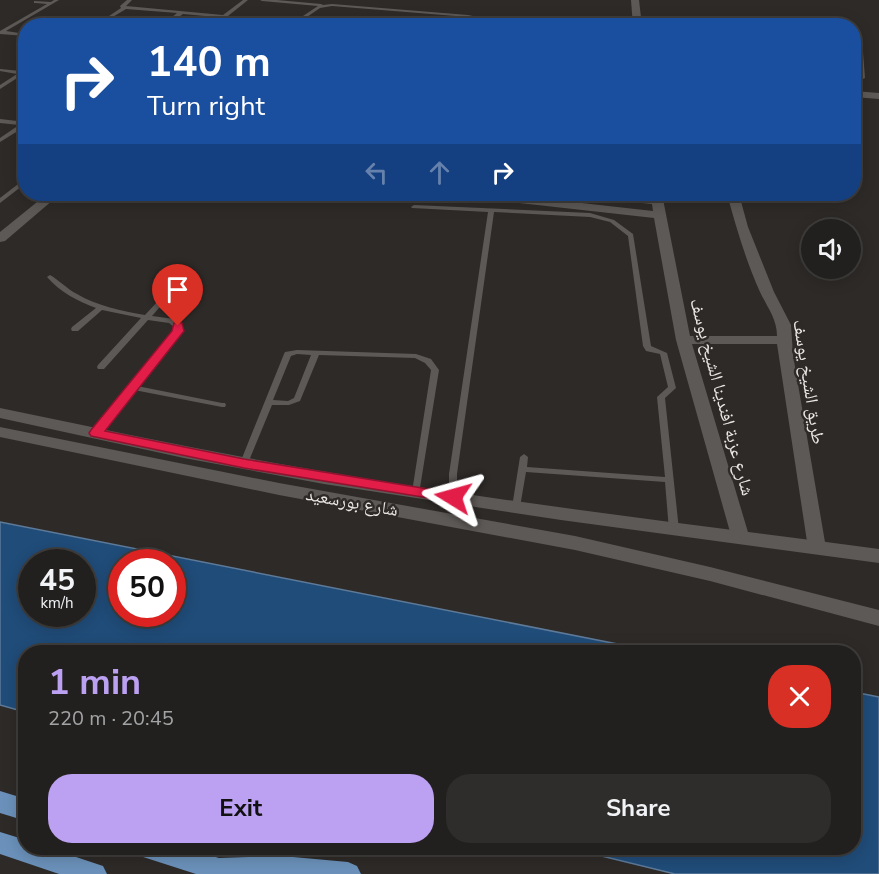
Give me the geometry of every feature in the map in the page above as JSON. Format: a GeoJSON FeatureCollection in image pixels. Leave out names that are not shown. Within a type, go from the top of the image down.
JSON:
{"type":"FeatureCollection","features":[{"type":"Feature","properties":{"kind":"main road","name":"شارع بورسعيد"},"geometry":{"type":"LineString","coordinates":[[0,413],[244,464],[416,492],[674,531],[879,556]]}},
{"type":"Feature","properties":{"kind":"main road","name":"شارع بورسعيد"},"geometry":{"type":"LineString","coordinates":[[0,432],[269,488],[575,543],[710,574],[879,618]]}},
{"type":"Feature","properties":{"kind":"main road"},"geometry":{"type":"LineString","coordinates":[[0,802],[18,808]]}},
{"type":"Feature","properties":{"kind":"main road"},"geometry":{"type":"LineString","coordinates":[[0,843],[18,849]]}},
{"type":"Feature","properties":{"kind":"main road"},"geometry":{"type":"LineString","coordinates":[[36,855],[94,874]]}},
{"type":"Feature","properties":{"kind":"main road"},"geometry":{"type":"LineString","coordinates":[[172,855],[227,872],[282,868],[348,874]]}},
{"type":"Feature","properties":{"kind":"street"},"geometry":{"type":"LineString","coordinates":[[634,0],[637,18]]}},
{"type":"Feature","properties":{"kind":"street"},"geometry":{"type":"LineString","coordinates":[[861,95],[879,96]]}},
{"type":"Feature","properties":{"kind":"street"},"geometry":{"type":"LineString","coordinates":[[0,238],[45,201]]}},
{"type":"Feature","properties":{"kind":"street"},"geometry":{"type":"LineString","coordinates":[[614,201],[657,203]]}},
{"type":"Feature","properties":{"kind":"street","name":"طريق الشيخ يوسف"},"geometry":{"type":"LineString","coordinates":[[735,201],[742,227],[767,292],[784,325],[785,355],[817,548]]}},
{"type":"Feature","properties":{"kind":"street","name":"شارع عزبة افندينا الشيخ يوسف"},"geometry":{"type":"LineString","coordinates":[[657,203],[683,340],[741,539]]}},
{"type":"Feature","properties":{"kind":"street"},"geometry":{"type":"LineString","coordinates":[[683,340],[785,340]]}},
{"type":"Feature","properties":{"kind":"lane"},"geometry":{"type":"LineString","coordinates":[[25,18],[57,0]]}},
{"type":"Feature","properties":{"kind":"lane"},"geometry":{"type":"LineString","coordinates":[[124,8],[122,6],[130,0]]}},
{"type":"Feature","properties":{"kind":"lane"},"geometry":{"type":"LineString","coordinates":[[223,17],[246,0]]}},
{"type":"Feature","properties":{"kind":"lane"},"geometry":{"type":"LineString","coordinates":[[262,0],[474,18]]}},
{"type":"Feature","properties":{"kind":"lane"},"geometry":{"type":"LineString","coordinates":[[36,2],[52,3]]}},
{"type":"Feature","properties":{"kind":"lane"},"geometry":{"type":"LineString","coordinates":[[303,18],[324,6]]}},
{"type":"Feature","properties":{"kind":"lane"},"geometry":{"type":"LineString","coordinates":[[108,18],[124,8],[233,18]]}},
{"type":"Feature","properties":{"kind":"lane"},"geometry":{"type":"LineString","coordinates":[[174,18],[181,13]]}},
{"type":"Feature","properties":{"kind":"lane"},"geometry":{"type":"LineString","coordinates":[[0,32],[18,22]]}},
{"type":"Feature","properties":{"kind":"lane"},"geometry":{"type":"LineString","coordinates":[[0,32],[18,34]]}},
{"type":"Feature","properties":{"kind":"lane"},"geometry":{"type":"LineString","coordinates":[[861,52],[861,78]]}},
{"type":"Feature","properties":{"kind":"lane"},"geometry":{"type":"LineString","coordinates":[[0,70],[18,72]]}},
{"type":"Feature","properties":{"kind":"lane"},"geometry":{"type":"LineString","coordinates":[[0,87],[18,76]]}},
{"type":"Feature","properties":{"kind":"lane"},"geometry":{"type":"LineString","coordinates":[[0,121],[18,122]]}},
{"type":"Feature","properties":{"kind":"lane"},"geometry":{"type":"LineString","coordinates":[[0,140],[18,127]]}},
{"type":"Feature","properties":{"kind":"lane"},"geometry":{"type":"LineString","coordinates":[[0,201],[18,186]]}},
{"type":"Feature","properties":{"kind":"lane"},"geometry":{"type":"LineString","coordinates":[[414,207],[590,214],[612,221],[631,235],[647,346],[649,349],[663,353],[672,388],[661,397],[674,531]]}},
{"type":"Feature","properties":{"kind":"lane"},"geometry":{"type":"LineString","coordinates":[[453,497],[453,474],[491,211]]}},
{"type":"Feature","properties":{"kind":"lane"},"geometry":{"type":"LineString","coordinates":[[50,277],[70,294],[100,308],[176,323],[178,331],[96,433]]}},
{"type":"Feature","properties":{"kind":"lane"},"geometry":{"type":"LineString","coordinates":[[100,368],[175,286]]}},
{"type":"Feature","properties":{"kind":"lane"},"geometry":{"type":"LineString","coordinates":[[75,329],[100,308]]}},
{"type":"Feature","properties":{"kind":"lane"},"geometry":{"type":"LineString","coordinates":[[268,402],[289,403],[297,399],[316,352]]}},
{"type":"Feature","properties":{"kind":"lane"},"geometry":{"type":"LineString","coordinates":[[244,464],[288,354],[316,352],[411,356],[425,359],[434,367],[416,492]]}},
{"type":"Feature","properties":{"kind":"lane"},"geometry":{"type":"LineString","coordinates":[[133,387],[222,405]]}},
{"type":"Feature","properties":{"kind":"lane"},"geometry":{"type":"LineString","coordinates":[[516,507],[524,457]]}},
{"type":"Feature","properties":{"kind":"lane"},"geometry":{"type":"LineString","coordinates":[[522,469],[669,480]]}},
{"type":"Feature","properties":{"kind":"water"},"geometry":{"type":"Polygon","coordinates":[[[0,522],[137,549],[108,549],[108,627],[186,627],[186,559],[623,645],[18,645],[18,710],[0,705],[0,522]]]}},
{"type":"Feature","properties":{"kind":"water"},"geometry":{"type":"Polygon","coordinates":[[[861,693],[879,697],[879,874],[675,874],[598,855],[861,855],[861,693]]]}},
{"type":"Feature","properties":{"kind":"route"},"geometry":{"type":"LineString","coordinates":[[178,326],[178,331],[96,433],[244,464],[453,497]]}}]}
